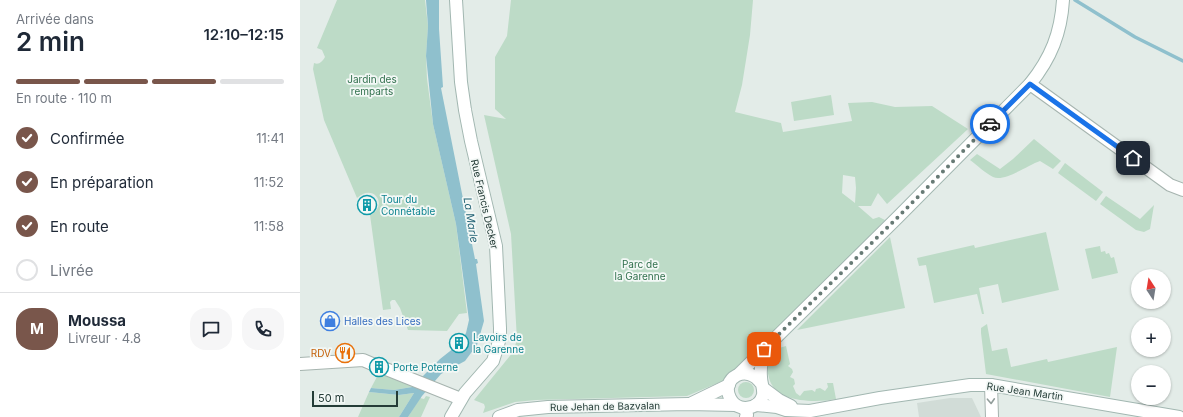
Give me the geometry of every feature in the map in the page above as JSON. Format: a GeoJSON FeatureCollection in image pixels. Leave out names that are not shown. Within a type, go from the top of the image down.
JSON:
{"type":"FeatureCollection","features":[{"type":"Feature","properties":{"kind":"street","name":"Rue Francis Decker"},"geometry":{"type":"LineString","coordinates":[[451,417],[470,387],[493,361],[500,338],[496,246],[470,141],[464,110],[456,0]]}},
{"type":"Feature","properties":{"kind":"street"},"geometry":{"type":"LineString","coordinates":[[764,349],[761,366],[763,394],[760,400],[746,409],[729,396],[729,385],[734,377],[739,374],[764,349],[898,217],[1030,84],[1043,68],[1055,42],[1062,17],[1063,0]]}},
{"type":"Feature","properties":{"kind":"street"},"geometry":{"type":"LineString","coordinates":[[1030,84],[1165,181],[1183,190]]}},
{"type":"Feature","properties":{"kind":"street"},"geometry":{"type":"LineString","coordinates":[[300,364],[363,360],[461,399]]}},
{"type":"Feature","properties":{"kind":"street"},"geometry":{"type":"LineString","coordinates":[[739,374],[752,374],[758,378],[762,385],[778,400],[799,414]]}},
{"type":"Feature","properties":{"kind":"street","name":"Rue Jehan de Bazvalan"},"geometry":{"type":"LineString","coordinates":[[688,404],[729,385]]}},
{"type":"Feature","properties":{"kind":"street","name":"Rue Jean Martin"},"geometry":{"type":"LineString","coordinates":[[746,409],[777,407],[799,414],[880,398],[944,388],[970,385],[991,385],[1180,417]]}},
{"type":"Feature","properties":{"kind":"street"},"geometry":{"type":"LineString","coordinates":[[991,385],[992,417]]}},
{"type":"Feature","properties":{"kind":"street","name":"Rue Jehan de Bazvalan"},"geometry":{"type":"LineString","coordinates":[[499,417],[518,410],[548,407],[688,404],[746,409]]}},
{"type":"Feature","properties":{"kind":"shaded area"},"geometry":{"type":"Polygon","coordinates":[[[950,398],[972,398],[981,417],[919,417],[917,403],[950,398]]]}},
{"type":"Feature","properties":{"kind":"green space","name":"Jardin des remparts"},"geometry":{"type":"Polygon","coordinates":[[[337,0],[425,0],[428,26],[426,56],[427,79],[433,124],[456,224],[467,313],[459,314],[447,331],[408,330],[400,308],[395,300],[390,302],[391,309],[383,310],[370,215],[376,211],[379,201],[374,194],[369,193],[363,194],[357,198],[324,120],[313,69],[314,63],[320,63],[325,57],[322,50],[317,48],[337,0]]]}},
{"type":"Feature","properties":{"kind":"green space","name":"Parc de la Garenne"},"geometry":{"type":"Polygon","coordinates":[[[511,0],[753,0],[750,35],[742,85],[735,112],[781,123],[783,132],[852,121],[848,103],[872,102],[895,107],[932,106],[968,129],[887,204],[878,193],[871,206],[858,206],[873,219],[879,217],[885,220],[732,377],[687,396],[536,400],[515,402],[483,413],[485,407],[484,404],[474,400],[513,352],[517,340],[511,234],[484,115],[506,119],[495,109],[495,57],[507,36],[511,0]],[[843,175],[842,193],[855,203],[856,188],[855,177],[843,175]]]}},
{"type":"Feature","properties":{"kind":"green space"},"geometry":{"type":"Polygon","coordinates":[[[831,95],[834,115],[794,121],[791,102],[831,95]]]}},
{"type":"Feature","properties":{"kind":"green space"},"geometry":{"type":"Polygon","coordinates":[[[1034,139],[1061,161],[1053,169],[1040,161],[1010,175],[998,178],[993,177],[970,160],[977,154],[1000,169],[1034,139]]]}},
{"type":"Feature","properties":{"kind":"green space"},"geometry":{"type":"Polygon","coordinates":[[[1065,163],[1103,192],[1096,201],[1058,173],[1065,163]]]}},
{"type":"Feature","properties":{"kind":"green space"},"geometry":{"type":"Polygon","coordinates":[[[1106,196],[1140,219],[1154,205],[1150,229],[1144,232],[1136,230],[1100,204],[1106,196]]]}},
{"type":"Feature","properties":{"kind":"green space"},"geometry":{"type":"Polygon","coordinates":[[[1046,232],[1059,290],[1002,303],[998,284],[979,288],[984,314],[982,314],[977,294],[934,303],[926,265],[919,266],[917,258],[974,245],[975,248],[1046,232]]]}},
{"type":"Feature","properties":{"kind":"green space"},"geometry":{"type":"Polygon","coordinates":[[[890,237],[905,308],[797,330],[890,237]]]}},
{"type":"Feature","properties":{"kind":"green space"},"geometry":{"type":"Polygon","coordinates":[[[1100,246],[1101,252],[1105,251],[1106,254],[1109,253],[1111,258],[1114,257],[1118,273],[1092,279],[1085,249],[1100,246]]]}},
{"type":"Feature","properties":{"kind":"green space"},"geometry":{"type":"Polygon","coordinates":[[[987,324],[992,351],[1007,348],[1011,367],[1047,359],[1048,362],[1117,347],[1110,397],[986,374],[981,328],[987,324]]]}},
{"type":"Feature","properties":{"kind":"green space"},"geometry":{"type":"Polygon","coordinates":[[[786,346],[790,364],[788,366],[793,372],[790,377],[794,379],[795,384],[793,386],[796,393],[800,396],[804,391],[812,390],[815,392],[816,389],[820,388],[825,391],[828,387],[827,383],[833,383],[836,399],[808,401],[797,399],[788,397],[779,392],[773,386],[769,378],[768,365],[773,355],[779,348],[786,346]]]}},
{"type":"Feature","properties":{"kind":"green space"},"geometry":{"type":"Polygon","coordinates":[[[380,371],[414,384],[412,387],[394,390],[371,388],[380,371]]]}},
{"type":"Feature","properties":{"kind":"green space"},"geometry":{"type":"Polygon","coordinates":[[[746,382],[752,384],[754,390],[752,396],[746,398],[740,396],[738,390],[740,384],[746,382]]]}},
{"type":"Feature","properties":{"kind":"green space"},"geometry":{"type":"Polygon","coordinates":[[[369,392],[399,395],[414,393],[399,417],[358,417],[369,392]]]}},
{"type":"Feature","properties":{"kind":"green space"},"geometry":{"type":"Polygon","coordinates":[[[426,396],[430,397],[421,417],[408,417],[420,398],[424,399],[426,396]]]}},
{"type":"Feature","properties":{"kind":"water"},"geometry":{"type":"Polygon","coordinates":[[[426,0],[439,0],[439,29],[443,87],[441,88],[475,259],[477,259],[478,263],[476,264],[484,321],[477,345],[465,361],[441,374],[422,396],[408,417],[399,417],[414,393],[399,395],[369,392],[371,388],[394,390],[412,387],[440,359],[459,344],[466,333],[469,320],[456,224],[433,124],[426,56],[428,26],[426,0]]]}},
{"type":"Feature","properties":{"kind":"waterway"},"geometry":{"type":"LineString","coordinates":[[1075,0],[1135,37],[1183,61]]}},
{"type":"Feature","properties":{"kind":"way so far"},"geometry":{"type":"LineString","coordinates":[[764,349],[990,124]]}},
{"type":"Feature","properties":{"kind":"place","name":"Tour du Connétable"},"geometry":{"type":"Point","coordinates":[367,205]}},
{"type":"Feature","properties":{"kind":"place","name":"Halles des Lices"},"geometry":{"type":"Point","coordinates":[330,321]}},
{"type":"Feature","properties":{"kind":"place","name":"Lavoirs de la Garenne"},"geometry":{"type":"Point","coordinates":[459,343]}},
{"type":"Feature","properties":{"kind":"place","name":"RDV"},"geometry":{"type":"Point","coordinates":[345,353]}},
{"type":"Feature","properties":{"kind":"place","name":"Porte Poterne"},"geometry":{"type":"Point","coordinates":[379,367]}},
{"type":"Feature","properties":{"kind":"route"},"geometry":{"type":"LineString","coordinates":[[990,124],[1030,84],[1133,158]]}},
{"type":"Feature","properties":{"kind":"water label","name":"La Marle"},"geometry":{"type":"Point","coordinates":[471,220]}}]}
